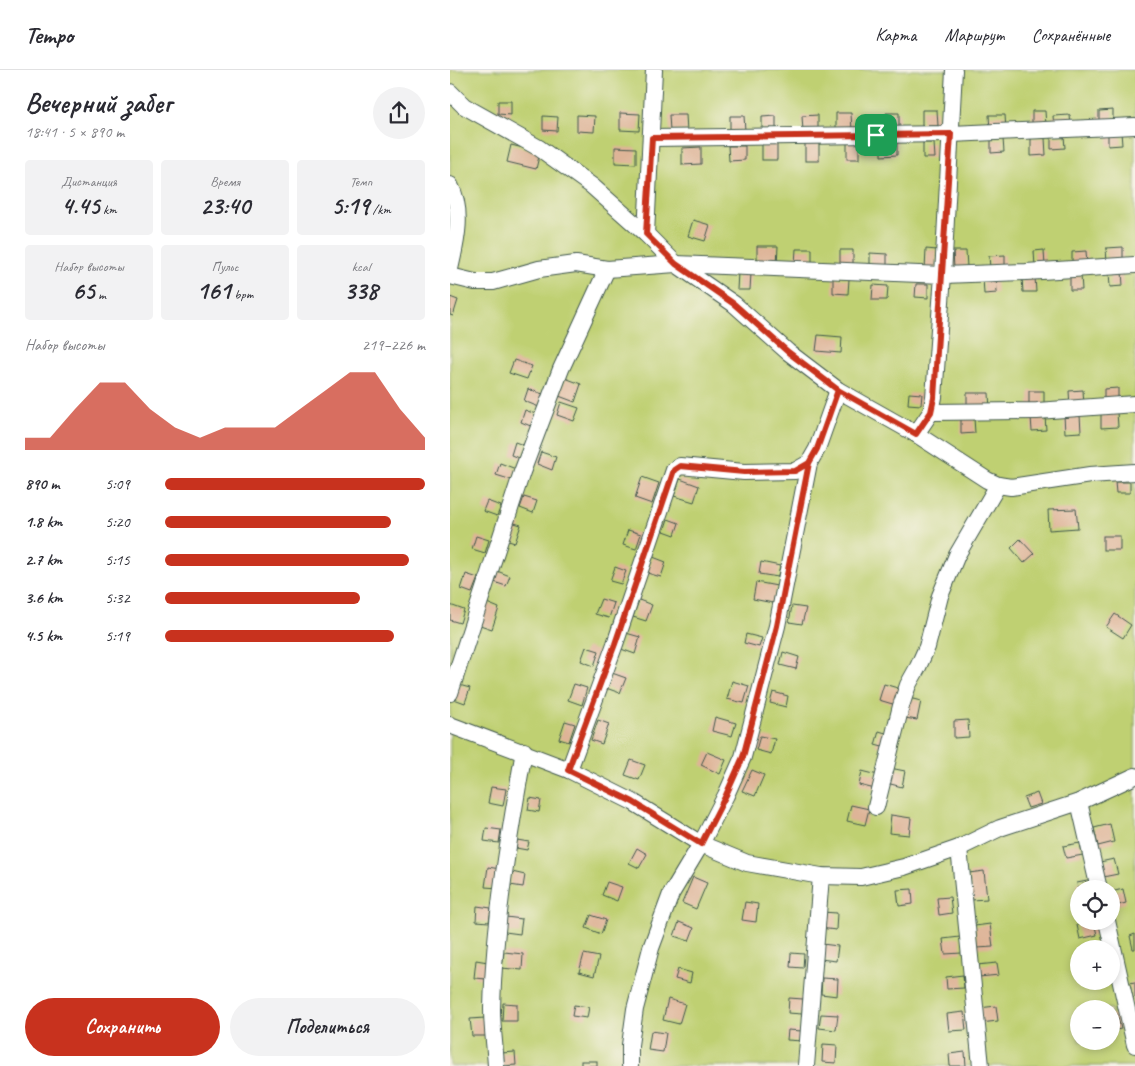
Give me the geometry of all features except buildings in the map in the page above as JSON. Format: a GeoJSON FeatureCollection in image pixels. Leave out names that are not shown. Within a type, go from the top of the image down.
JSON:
{"type":"FeatureCollection","features":[{"type":"Feature","properties":{"kind":"lane"},"geometry":{"type":"LineString","coordinates":[[646,234],[654,70]]}},
{"type":"Feature","properties":{"kind":"lane"},"geometry":{"type":"LineString","coordinates":[[916,434],[931,412],[934,398],[954,70]]}},
{"type":"Feature","properties":{"kind":"lane"},"geometry":{"type":"LineString","coordinates":[[450,92],[464,106],[540,148],[592,186],[646,234],[676,264],[734,304],[788,352],[838,390],[916,434],[968,469],[998,486],[1011,487],[1090,474],[1135,472]]}},
{"type":"Feature","properties":{"kind":"lane"},"geometry":{"type":"LineString","coordinates":[[652,138],[951,134],[1135,126]]}},
{"type":"Feature","properties":{"kind":"lane"},"geometry":{"type":"LineString","coordinates":[[450,185],[456,207],[458,234],[450,269]]}},
{"type":"Feature","properties":{"kind":"lane"},"geometry":{"type":"LineString","coordinates":[[450,276],[476,282],[493,282],[539,269],[576,264],[607,269],[676,264],[943,275],[1135,265]]}},
{"type":"Feature","properties":{"kind":"lane"},"geometry":{"type":"LineString","coordinates":[[450,693],[522,472],[561,369],[607,269]]}},
{"type":"Feature","properties":{"kind":"lane"},"geometry":{"type":"LineString","coordinates":[[630,1066],[630,1045],[635,1009],[650,948],[671,894],[701,844],[743,757],[777,626],[809,463],[817,449],[838,390]]}},
{"type":"Feature","properties":{"kind":"lane"},"geometry":{"type":"LineString","coordinates":[[931,412],[1037,411],[1135,404]]}},
{"type":"Feature","properties":{"kind":"lane"},"geometry":{"type":"LineString","coordinates":[[568,770],[615,644],[674,470],[680,466],[744,472],[795,471],[809,463]]}},
{"type":"Feature","properties":{"kind":"lane"},"geometry":{"type":"LineString","coordinates":[[876,807],[901,706],[908,685],[927,647],[940,596],[956,555],[998,486]]}},
{"type":"Feature","properties":{"kind":"lane"},"geometry":{"type":"LineString","coordinates":[[450,725],[524,751],[568,770],[633,802],[701,844],[747,863],[821,876],[861,877],[904,867],[959,848],[1000,828],[1080,802],[1135,776]]}},
{"type":"Feature","properties":{"kind":"lane"},"geometry":{"type":"LineString","coordinates":[[496,1066],[492,1011],[494,960],[511,824],[524,751]]}},
{"type":"Feature","properties":{"kind":"lane"},"geometry":{"type":"LineString","coordinates":[[1080,802],[1097,880]]}},
{"type":"Feature","properties":{"kind":"lane"},"geometry":{"type":"LineString","coordinates":[[959,848],[981,1066]]}},
{"type":"Feature","properties":{"kind":"lane"},"geometry":{"type":"LineString","coordinates":[[806,1066],[821,876]]}},
{"type":"Feature","properties":{"kind":"lane"},"geometry":{"type":"LineString","coordinates":[[1109,930],[1135,1045]]}},
{"type":"Feature","properties":{"kind":"green space"},"geometry":{"type":"Polygon","coordinates":[[[450,70],[1135,70],[1135,1066],[450,1066],[450,70]]]}},
{"type":"Feature","properties":{"kind":"route"},"geometry":{"type":"LineString","coordinates":[[876,135],[652,138],[646,234],[676,264],[734,304],[788,352],[838,390],[817,449],[809,463],[777,626],[743,757],[701,844],[633,802],[568,770],[615,644],[674,470],[680,466],[744,472],[795,471],[809,463],[817,449],[838,390],[916,434],[931,412],[934,398],[943,275],[951,134],[876,135]]}}]}
